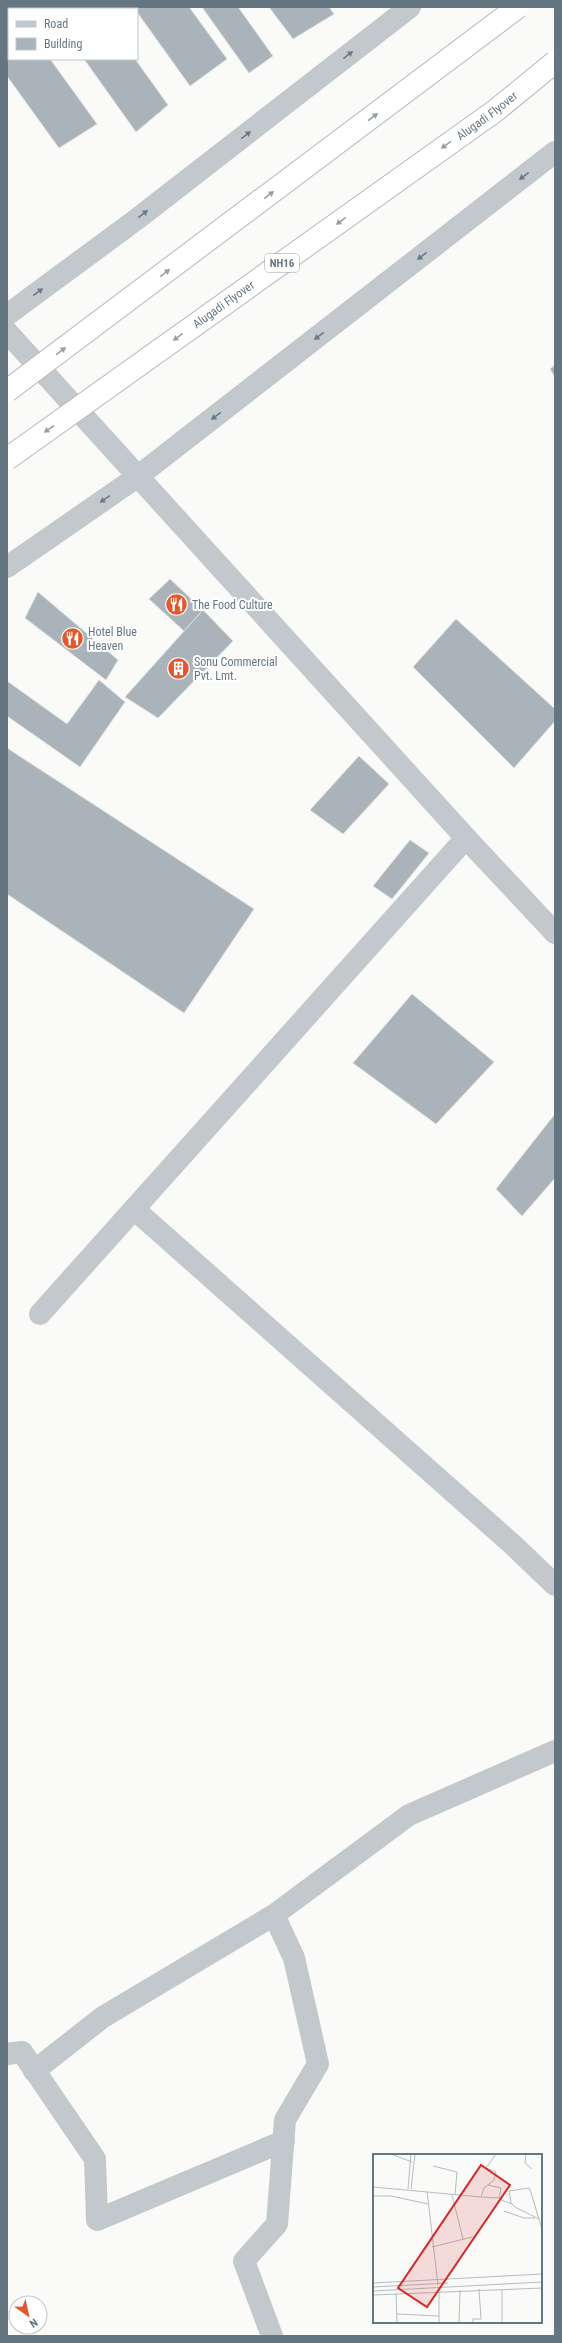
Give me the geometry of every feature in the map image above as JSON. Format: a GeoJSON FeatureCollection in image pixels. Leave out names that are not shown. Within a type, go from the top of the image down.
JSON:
{"type":"FeatureCollection","features":[{"type":"Feature","properties":{"kind":"highway"},"geometry":{"type":"LineString","coordinates":[[7,391],[518,7]]}},
{"type":"Feature","properties":{"kind":"highway","name":"Alugadi Flyover"},"geometry":{"type":"LineString","coordinates":[[7,459],[495,110],[555,62]]}},
{"type":"Feature","properties":{"kind":"street"},"geometry":{"type":"LineString","coordinates":[[7,315],[137,219],[410,7]]}},
{"type":"Feature","properties":{"kind":"street"},"geometry":{"type":"LineString","coordinates":[[7,567],[137,477],[555,152]]}},
{"type":"Feature","properties":{"kind":"street"},"geometry":{"type":"LineString","coordinates":[[7,332],[466,838],[555,933]]}},
{"type":"Feature","properties":{"kind":"street"},"geometry":{"type":"LineString","coordinates":[[40,1314],[466,838]]}},
{"type":"Feature","properties":{"kind":"street"},"geometry":{"type":"LineString","coordinates":[[134,1209],[512,1544],[555,1585]]}},
{"type":"Feature","properties":{"kind":"street"},"geometry":{"type":"LineString","coordinates":[[34,2071],[103,2017],[274,1915],[409,1815],[555,1751]]}},
{"type":"Feature","properties":{"kind":"street"},"geometry":{"type":"LineString","coordinates":[[272,2336],[244,2261],[277,2224],[285,2120],[318,2064],[294,1958],[274,1915]]}},
{"type":"Feature","properties":{"kind":"street"},"geometry":{"type":"LineString","coordinates":[[7,2054],[22,2052],[95,2159],[97,2220],[284,2141]]}},
{"type":"Feature","properties":{"kind":"building"},"geometry":{"type":"Polygon","coordinates":[[[7,7],[10,8],[8,8],[8,60],[51,60],[97,124],[59,148],[7,76],[7,7]]]}},
{"type":"Feature","properties":{"kind":"building"},"geometry":{"type":"Polygon","coordinates":[[[47,7],[99,8],[48,8],[47,7]]]}},
{"type":"Feature","properties":{"kind":"building"},"geometry":{"type":"Polygon","coordinates":[[[133,7],[189,7],[227,59],[190,86],[138,13],[138,8],[133,7]]]}},
{"type":"Feature","properties":{"kind":"building"},"geometry":{"type":"Polygon","coordinates":[[[202,7],[238,7],[273,56],[249,73],[202,7]]]}},
{"type":"Feature","properties":{"kind":"building"},"geometry":{"type":"Polygon","coordinates":[[[269,7],[329,7],[334,14],[293,39],[269,7]]]}},
{"type":"Feature","properties":{"kind":"building"},"geometry":{"type":"Polygon","coordinates":[[[85,60],[136,60],[168,105],[136,132],[85,60]]]}},
{"type":"Feature","properties":{"kind":"building"},"geometry":{"type":"Polygon","coordinates":[[[555,365],[555,377],[550,369],[555,365]]]}},
{"type":"Feature","properties":{"kind":"building","name":"The Food Culture"},"geometry":{"type":"Polygon","coordinates":[[[170,579],[203,610],[184,631],[149,599],[170,579]]]}},
{"type":"Feature","properties":{"kind":"building","name":"Hotel Blue Heaven"},"geometry":{"type":"Polygon","coordinates":[[[38,592],[118,660],[106,680],[25,618],[38,592]]]}},
{"type":"Feature","properties":{"kind":"building","name":"Sonu Commercial Pvt. Lmt."},"geometry":{"type":"Polygon","coordinates":[[[203,610],[233,641],[158,718],[125,697],[203,610]]]}},
{"type":"Feature","properties":{"kind":"building"},"geometry":{"type":"Polygon","coordinates":[[[456,619],[555,709],[555,721],[514,768],[413,667],[456,619]]]}},
{"type":"Feature","properties":{"kind":"building"},"geometry":{"type":"Polygon","coordinates":[[[99,680],[125,702],[80,767],[7,716],[7,681],[67,724],[99,680]]]}},
{"type":"Feature","properties":{"kind":"building"},"geometry":{"type":"Polygon","coordinates":[[[7,748],[254,909],[184,1013],[7,894],[7,748]]]}},
{"type":"Feature","properties":{"kind":"building"},"geometry":{"type":"Polygon","coordinates":[[[359,756],[389,784],[343,834],[310,810],[359,756]]]}},
{"type":"Feature","properties":{"kind":"building"},"geometry":{"type":"Polygon","coordinates":[[[410,840],[429,853],[392,899],[373,886],[410,840]]]}},
{"type":"Feature","properties":{"kind":"building"},"geometry":{"type":"Polygon","coordinates":[[[412,994],[494,1062],[436,1124],[353,1063],[412,994]]]}},
{"type":"Feature","properties":{"kind":"building"},"geometry":{"type":"Polygon","coordinates":[[[555,1114],[555,1178],[522,1216],[496,1189],[555,1114]]]}},
{"type":"Feature","properties":{"kind":"place","name":"The Food Culture"},"geometry":{"type":"Point","coordinates":[176,605]}},
{"type":"Feature","properties":{"kind":"place","name":"Hotel Blue Heaven"},"geometry":{"type":"Point","coordinates":[73,639]}},
{"type":"Feature","properties":{"kind":"place","name":"Sonu Commercial Pvt. Lmt."},"geometry":{"type":"Point","coordinates":[178,669]}}]}
